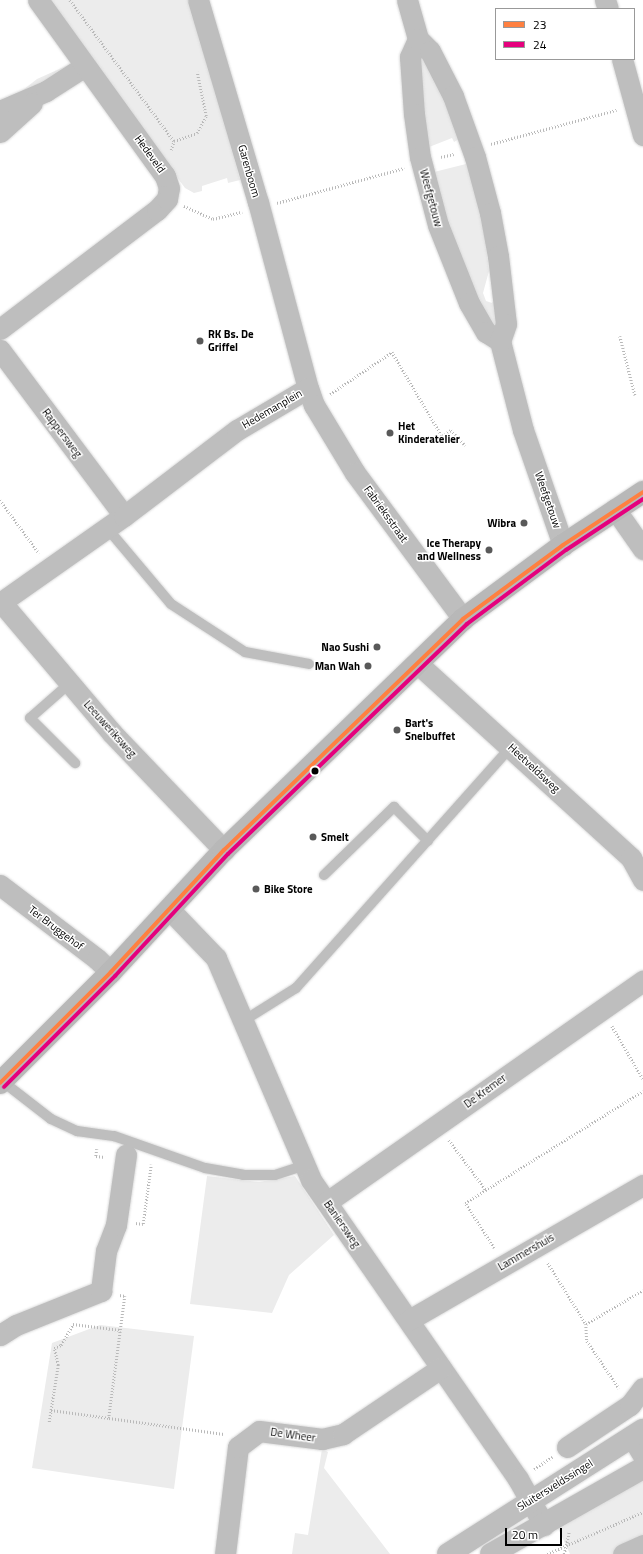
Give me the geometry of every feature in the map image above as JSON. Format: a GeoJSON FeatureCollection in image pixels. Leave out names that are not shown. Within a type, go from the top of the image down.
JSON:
{"type":"FeatureCollection","features":[{"type":"Feature","properties":{"kind":"main road","name":"Sluitersveldssingel"},"geometry":{"type":"LineString","coordinates":[[448,1554],[638,1434]]}},
{"type":"Feature","properties":{"kind":"main road"},"geometry":{"type":"LineString","coordinates":[[491,1554],[643,1468]]}},
{"type":"Feature","properties":{"kind":"street","name":"Hedeveld"},"geometry":{"type":"LineString","coordinates":[[0,329],[157,210],[167,198],[169,188],[165,176],[38,0]]}},
{"type":"Feature","properties":{"kind":"street","name":"Garenboom"},"geometry":{"type":"LineString","coordinates":[[198,0],[296,342]]}},
{"type":"Feature","properties":{"kind":"street"},"geometry":{"type":"LineString","coordinates":[[407,0],[418,40],[430,51],[453,96],[475,157],[498,256],[506,324],[500,341]]}},
{"type":"Feature","properties":{"kind":"street","name":"Weefgetouw"},"geometry":{"type":"LineString","coordinates":[[418,40],[410,57],[414,114],[420,157],[438,225],[470,303],[486,332],[500,341],[523,430],[563,545]]}},
{"type":"Feature","properties":{"kind":"street"},"geometry":{"type":"LineString","coordinates":[[622,60],[643,135]]}},
{"type":"Feature","properties":{"kind":"street"},"geometry":{"type":"LineString","coordinates":[[0,111],[46,91],[86,66]]}},
{"type":"Feature","properties":{"kind":"street"},"geometry":{"type":"LineString","coordinates":[[0,132],[46,91]]}},
{"type":"Feature","properties":{"kind":"street","name":"Hedemanplein"},"geometry":{"type":"LineString","coordinates":[[124,516],[237,430],[311,396],[296,342]]}},
{"type":"Feature","properties":{"kind":"street","name":"Rappersweg"},"geometry":{"type":"LineString","coordinates":[[0,350],[124,516]]}},
{"type":"Feature","properties":{"kind":"street","name":"Fabrieksstraat"},"geometry":{"type":"LineString","coordinates":[[311,396],[355,473],[463,619]]}},
{"type":"Feature","properties":{"kind":"street"},"geometry":{"type":"LineString","coordinates":[[1,1082],[110,972],[224,850],[463,619],[563,545],[615,509],[643,492]]}},
{"type":"Feature","properties":{"kind":"street"},"geometry":{"type":"LineString","coordinates":[[615,509],[643,550]]}},
{"type":"Feature","properties":{"kind":"street"},"geometry":{"type":"LineString","coordinates":[[1,603],[124,516]]}},
{"type":"Feature","properties":{"kind":"street","name":"Leeuweriksweg"},"geometry":{"type":"LineString","coordinates":[[1,603],[112,733],[224,850]]}},
{"type":"Feature","properties":{"kind":"street","name":"Heetveldsweg"},"geometry":{"type":"LineString","coordinates":[[417,663],[511,747],[637,853],[643,880]]}},
{"type":"Feature","properties":{"kind":"street","name":"Ter Bruggehof"},"geometry":{"type":"LineString","coordinates":[[0,886],[97,959],[110,972]]}},
{"type":"Feature","properties":{"kind":"street","name":"Baniersweg"},"geometry":{"type":"LineString","coordinates":[[169,909],[216,958],[311,1180],[518,1479],[532,1500],[544,1525]]}},
{"type":"Feature","properties":{"kind":"street","name":"De Kremer"},"geometry":{"type":"LineString","coordinates":[[327,1202],[602,1008],[643,981]]}},
{"type":"Feature","properties":{"kind":"street"},"geometry":{"type":"LineString","coordinates":[[0,1335],[16,1324],[101,1291],[106,1251],[116,1220],[126,1155]]}},
{"type":"Feature","properties":{"kind":"street","name":"Lammershuis"},"geometry":{"type":"LineString","coordinates":[[409,1320],[643,1185]]}},
{"type":"Feature","properties":{"kind":"street","name":"De Wheer"},"geometry":{"type":"LineString","coordinates":[[225,1554],[238,1447],[259,1430],[322,1439],[343,1434],[441,1368]]}},
{"type":"Feature","properties":{"kind":"street"},"geometry":{"type":"LineString","coordinates":[[567,1447],[630,1405],[643,1388]]}},
{"type":"Feature","properties":{"kind":"street"},"geometry":{"type":"LineString","coordinates":[[638,1434],[643,1456]]}},
{"type":"Feature","properties":{"kind":"street"},"geometry":{"type":"LineString","coordinates":[[623,1554],[643,1545]]}},
{"type":"Feature","properties":{"kind":"lane"},"geometry":{"type":"LineString","coordinates":[[107,528],[171,604],[245,652],[309,664]]}},
{"type":"Feature","properties":{"kind":"lane"},"geometry":{"type":"LineString","coordinates":[[70,683],[30,718],[74,763]]}},
{"type":"Feature","properties":{"kind":"lane"},"geometry":{"type":"LineString","coordinates":[[243,1021],[296,988],[511,747]]}},
{"type":"Feature","properties":{"kind":"lane"},"geometry":{"type":"LineString","coordinates":[[324,875],[394,807],[428,841]]}},
{"type":"Feature","properties":{"kind":"lane"},"geometry":{"type":"LineString","coordinates":[[1,1082],[51,1119],[76,1131],[114,1136],[205,1168],[243,1175],[276,1176],[305,1165]]}},
{"type":"Feature","properties":{"kind":"path"},"geometry":{"type":"LineString","coordinates":[[70,0],[174,141]]}},
{"type":"Feature","properties":{"kind":"path"},"geometry":{"type":"LineString","coordinates":[[174,141],[197,133],[206,116],[196,69]]}},
{"type":"Feature","properties":{"kind":"path"},"geometry":{"type":"LineString","coordinates":[[170,156],[174,141]]}},
{"type":"Feature","properties":{"kind":"path"},"geometry":{"type":"LineString","coordinates":[[620,336],[635,395]]}},
{"type":"Feature","properties":{"kind":"path"},"geometry":{"type":"LineString","coordinates":[[311,396],[392,352],[442,436],[451,430],[465,445]]}},
{"type":"Feature","properties":{"kind":"path"},"geometry":{"type":"LineString","coordinates":[[0,500],[50,568]]}},
{"type":"Feature","properties":{"kind":"path"},"geometry":{"type":"LineString","coordinates":[[602,1008],[643,1079]]}},
{"type":"Feature","properties":{"kind":"path"},"geometry":{"type":"LineString","coordinates":[[504,1265],[465,1203],[643,1091]]}},
{"type":"Feature","properties":{"kind":"path"},"geometry":{"type":"LineString","coordinates":[[438,1125],[486,1190]]}},
{"type":"Feature","properties":{"kind":"path"},"geometry":{"type":"LineString","coordinates":[[116,1220],[143,1224],[153,1150]]}},
{"type":"Feature","properties":{"kind":"path"},"geometry":{"type":"LineString","coordinates":[[537,1246],[586,1324],[587,1340],[630,1405]]}},
{"type":"Feature","properties":{"kind":"path"},"geometry":{"type":"LineString","coordinates":[[586,1324],[643,1290]]}},
{"type":"Feature","properties":{"kind":"path"},"geometry":{"type":"LineString","coordinates":[[101,1291],[125,1296],[109,1418]]}},
{"type":"Feature","properties":{"kind":"path"},"geometry":{"type":"LineString","coordinates":[[49,1422],[58,1365],[54,1348],[61,1345],[73,1324],[121,1330]]}},
{"type":"Feature","properties":{"kind":"path"},"geometry":{"type":"LineString","coordinates":[[51,1410],[251,1438]]}},
{"type":"Feature","properties":{"kind":"path"},"geometry":{"type":"LineString","coordinates":[[518,1479],[567,1447]]}},
{"type":"Feature","properties":{"kind":"path"},"geometry":{"type":"LineString","coordinates":[[547,1554],[643,1512]]}},
{"type":"Feature","properties":{"kind":"shaded area"},"geometry":{"type":"Polygon","coordinates":[[[46,0],[191,0],[240,180],[228,183],[227,178],[202,186],[202,191],[194,193],[185,188],[46,0]]]}},
{"type":"Feature","properties":{"kind":"shaded area"},"geometry":{"type":"Polygon","coordinates":[[[422,54],[461,138],[454,142],[452,138],[424,149],[416,59],[422,54]]]}},
{"type":"Feature","properties":{"kind":"shaded area"},"geometry":{"type":"Polygon","coordinates":[[[66,66],[69,70],[18,94],[37,79],[66,66]]]}},
{"type":"Feature","properties":{"kind":"shaded area"},"geometry":{"type":"Polygon","coordinates":[[[470,163],[482,206],[489,271],[483,293],[486,301],[492,303],[494,300],[496,323],[494,326],[481,315],[430,173],[470,163]]]}},
{"type":"Feature","properties":{"kind":"shaded area"},"geometry":{"type":"Polygon","coordinates":[[[207,1176],[259,1182],[295,1176],[334,1235],[289,1275],[272,1313],[190,1304],[207,1176]]]}},
{"type":"Feature","properties":{"kind":"shaded area"},"geometry":{"type":"Polygon","coordinates":[[[100,1325],[194,1336],[174,1489],[32,1468],[52,1343],[100,1325]]]}},
{"type":"Feature","properties":{"kind":"shaded area"},"geometry":{"type":"Polygon","coordinates":[[[322,1449],[328,1452],[324,1468],[390,1554],[292,1554],[295,1533],[308,1535],[322,1449]]]}},
{"type":"Feature","properties":{"kind":"shaded area"},"geometry":{"type":"Polygon","coordinates":[[[643,1477],[643,1554],[570,1554],[555,1522],[643,1477]]]}},
{"type":"Feature","properties":{"kind":"transit line","name":"23"},"geometry":{"type":"LineString","coordinates":[[0,1083],[111,972],[224,850],[463,619],[563,545],[643,492]]}},
{"type":"Feature","properties":{"kind":"transit line","name":"24"},"geometry":{"type":"LineString","coordinates":[[4,1087],[115,976],[228,854],[467,624],[566,550],[643,499]]}},
{"type":"Feature","properties":{"kind":"place","name":"RK Bs. De Griffel"},"geometry":{"type":"Point","coordinates":[200,341]}},
{"type":"Feature","properties":{"kind":"place","name":"Het Kinderatelier"},"geometry":{"type":"Point","coordinates":[390,433]}},
{"type":"Feature","properties":{"kind":"place","name":"Wibra"},"geometry":{"type":"Point","coordinates":[524,523]}},
{"type":"Feature","properties":{"kind":"place","name":"Ice Therapy and Wellness"},"geometry":{"type":"Point","coordinates":[489,550]}},
{"type":"Feature","properties":{"kind":"place","name":"Nao Sushi"},"geometry":{"type":"Point","coordinates":[377,647]}},
{"type":"Feature","properties":{"kind":"place","name":"Man Wah"},"geometry":{"type":"Point","coordinates":[368,666]}},
{"type":"Feature","properties":{"kind":"place","name":"Bart's Snelbuffet"},"geometry":{"type":"Point","coordinates":[397,730]}},
{"type":"Feature","properties":{"kind":"place","name":"Smelt"},"geometry":{"type":"Point","coordinates":[313,837]}},
{"type":"Feature","properties":{"kind":"place","name":"Bike Store"},"geometry":{"type":"Point","coordinates":[256,889]}}]}
